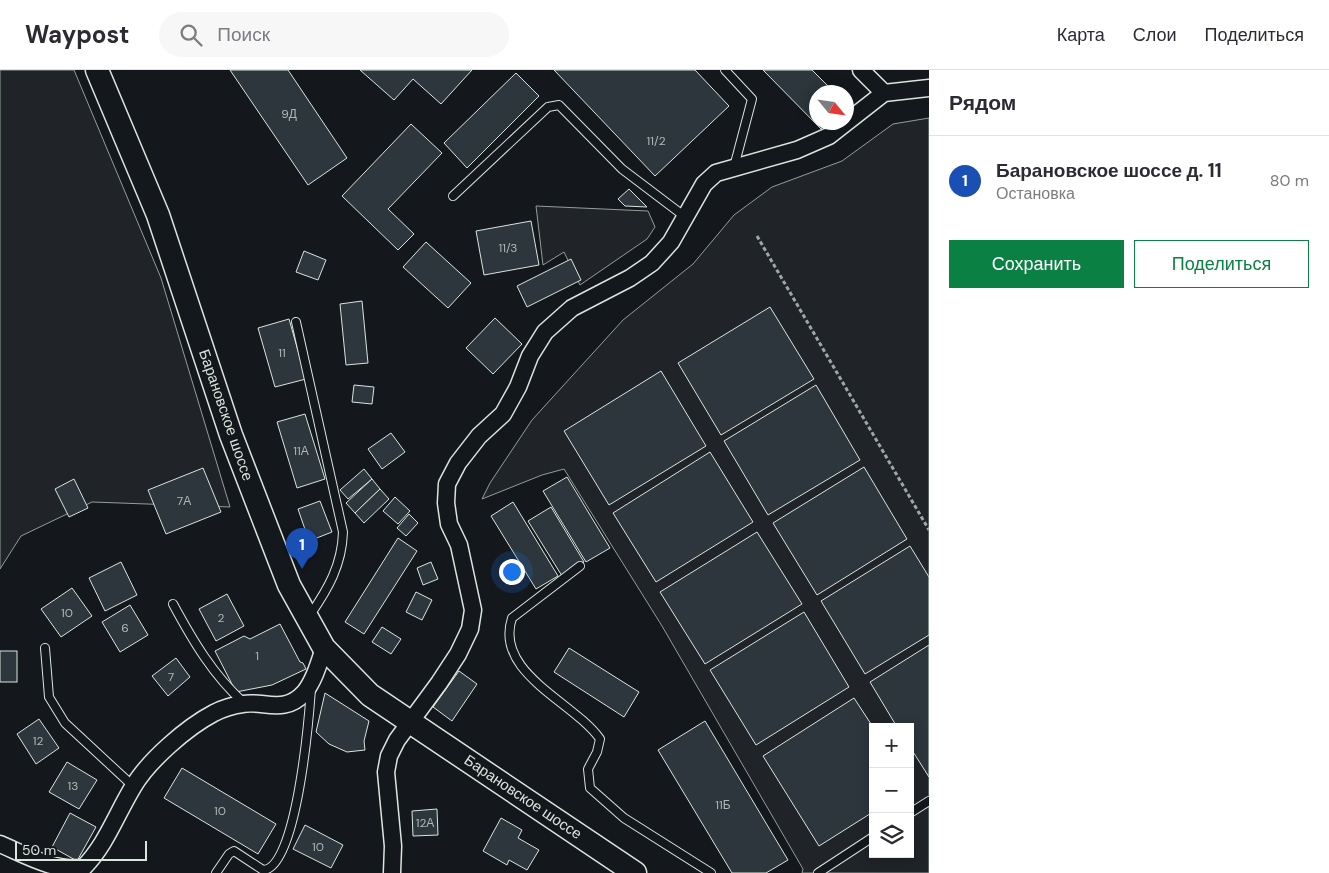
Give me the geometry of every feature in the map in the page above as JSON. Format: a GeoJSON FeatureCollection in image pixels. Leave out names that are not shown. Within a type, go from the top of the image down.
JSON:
{"type":"FeatureCollection","features":[{"type":"Feature","properties":{"kind":"main road","name":"Барановское шоссе"},"geometry":{"type":"LineString","coordinates":[[97,70],[158,215],[231,435],[289,585],[324,648],[370,695],[635,873]]}},
{"type":"Feature","properties":{"kind":"street"},"geometry":{"type":"LineString","coordinates":[[861,70],[884,93]]}},
{"type":"Feature","properties":{"kind":"street"},"geometry":{"type":"LineString","coordinates":[[392,873],[393,846],[386,772],[393,748],[458,654],[470,629],[472,619],[473,610],[459,545],[449,524],[446,503],[447,484],[458,463],[479,436],[503,414],[518,387],[530,356],[545,332],[572,308],[630,278],[652,263],[671,242],[684,216],[704,184],[716,173],[798,150],[829,136],[884,93],[929,88]]}},
{"type":"Feature","properties":{"kind":"street"},"geometry":{"type":"LineString","coordinates":[[0,844],[49,866],[66,870],[83,868],[97,854],[133,786],[142,774],[177,739],[214,713],[244,703],[274,707],[303,694],[312,680],[324,648]]}},
{"type":"Feature","properties":{"kind":"lane"},"geometry":{"type":"LineString","coordinates":[[725,70],[752,99],[734,167]]}},
{"type":"Feature","properties":{"kind":"lane"},"geometry":{"type":"LineString","coordinates":[[453,196],[548,107],[559,105],[622,169],[684,216]]}},
{"type":"Feature","properties":{"kind":"lane"},"geometry":{"type":"LineString","coordinates":[[296,322],[343,532],[342,553],[336,571],[323,597],[307,619]]}},
{"type":"Feature","properties":{"kind":"lane"},"geometry":{"type":"LineString","coordinates":[[580,566],[512,618],[508,629],[509,640],[521,667],[547,692],[590,725],[600,739],[597,752],[588,769],[590,788],[624,818],[711,873]]}},
{"type":"Feature","properties":{"kind":"lane"},"geometry":{"type":"LineString","coordinates":[[173,604],[191,638],[223,684],[244,703]]}},
{"type":"Feature","properties":{"kind":"lane"},"geometry":{"type":"LineString","coordinates":[[45,648],[49,697],[66,722],[133,786]]}},
{"type":"Feature","properties":{"kind":"lane"},"geometry":{"type":"LineString","coordinates":[[216,873],[229,854],[234,851],[263,870],[271,867],[278,857],[293,819],[306,758],[312,680]]}},
{"type":"Feature","properties":{"kind":"lane"},"geometry":{"type":"LineString","coordinates":[[914,811],[929,802]]}},
{"type":"Feature","properties":{"kind":"lane"},"geometry":{"type":"LineString","coordinates":[[818,873],[869,840]]}},
{"type":"Feature","properties":{"kind":"path"},"geometry":{"type":"LineString","coordinates":[[757,236],[929,530]]}},
{"type":"Feature","properties":{"kind":"shaded area"},"geometry":{"type":"Polygon","coordinates":[[[0,70],[74,70],[161,278],[230,507],[92,502],[21,536],[0,569],[0,70]]]}},
{"type":"Feature","properties":{"kind":"shaded area"},"geometry":{"type":"Polygon","coordinates":[[[929,118],[929,873],[802,873],[803,869],[662,626],[564,469],[542,475],[482,499],[490,483],[532,420],[623,320],[693,264],[734,215],[772,187],[842,161],[893,124],[929,118]]]}},
{"type":"Feature","properties":{"kind":"shaded area"},"geometry":{"type":"Polygon","coordinates":[[[536,206],[648,211],[655,227],[647,239],[580,285],[564,252],[543,265],[536,206]]]}},
{"type":"Feature","properties":{"kind":"building"},"geometry":{"type":"Polygon","coordinates":[[[230,70],[288,70],[347,158],[308,185],[230,70]]]}},
{"type":"Feature","properties":{"kind":"building"},"geometry":{"type":"Polygon","coordinates":[[[360,70],[472,70],[441,104],[413,79],[394,100],[360,70]]]}},
{"type":"Feature","properties":{"kind":"building"},"geometry":{"type":"Polygon","coordinates":[[[554,70],[695,70],[729,106],[655,176],[554,70]]]}},
{"type":"Feature","properties":{"kind":"building"},"geometry":{"type":"Polygon","coordinates":[[[763,70],[812,70],[827,85],[809,85],[809,117],[763,70]]]}},
{"type":"Feature","properties":{"kind":"building"},"geometry":{"type":"Polygon","coordinates":[[[516,73],[539,96],[467,168],[444,143],[516,73]]]}},
{"type":"Feature","properties":{"kind":"building"},"geometry":{"type":"Polygon","coordinates":[[[411,124],[442,153],[388,209],[414,234],[398,250],[342,196],[411,124]]]}},
{"type":"Feature","properties":{"kind":"building"},"geometry":{"type":"Polygon","coordinates":[[[629,189],[647,207],[625,206],[618,199],[629,189]]]}},
{"type":"Feature","properties":{"kind":"building"},"geometry":{"type":"Polygon","coordinates":[[[531,221],[539,265],[484,275],[476,231],[531,221]]]}},
{"type":"Feature","properties":{"kind":"building"},"geometry":{"type":"Polygon","coordinates":[[[426,242],[471,283],[448,308],[403,267],[426,242]]]}},
{"type":"Feature","properties":{"kind":"building"},"geometry":{"type":"Polygon","coordinates":[[[304,251],[326,260],[318,280],[296,272],[304,251]]]}},
{"type":"Feature","properties":{"kind":"building"},"geometry":{"type":"Polygon","coordinates":[[[571,259],[581,280],[527,307],[517,286],[571,259]]]}},
{"type":"Feature","properties":{"kind":"building"},"geometry":{"type":"Polygon","coordinates":[[[362,301],[368,363],[346,365],[340,304],[362,301]]]}},
{"type":"Feature","properties":{"kind":"building"},"geometry":{"type":"Polygon","coordinates":[[[770,307],[814,379],[721,435],[678,363],[770,307]]]}},
{"type":"Feature","properties":{"kind":"building"},"geometry":{"type":"Polygon","coordinates":[[[495,318],[522,344],[493,374],[466,348],[495,318]]]}},
{"type":"Feature","properties":{"kind":"building"},"geometry":{"type":"Polygon","coordinates":[[[289,319],[306,379],[275,387],[258,328],[289,319]]]}},
{"type":"Feature","properties":{"kind":"building"},"geometry":{"type":"Polygon","coordinates":[[[661,371],[706,446],[609,505],[564,431],[661,371]]]}},
{"type":"Feature","properties":{"kind":"building"},"geometry":{"type":"Polygon","coordinates":[[[354,385],[374,387],[372,404],[352,402],[354,385]]]}},
{"type":"Feature","properties":{"kind":"building"},"geometry":{"type":"Polygon","coordinates":[[[816,385],[860,460],[768,515],[724,441],[816,385]]]}},
{"type":"Feature","properties":{"kind":"building"},"geometry":{"type":"Polygon","coordinates":[[[305,414],[325,479],[297,488],[277,422],[305,414]]]}},
{"type":"Feature","properties":{"kind":"building"},"geometry":{"type":"Polygon","coordinates":[[[391,433],[405,452],[382,469],[368,449],[391,433]]]}},
{"type":"Feature","properties":{"kind":"building"},"geometry":{"type":"Polygon","coordinates":[[[710,452],[753,522],[656,582],[613,513],[710,452]]]}},
{"type":"Feature","properties":{"kind":"building"},"geometry":{"type":"Polygon","coordinates":[[[864,467],[907,539],[817,595],[773,523],[864,467]]]}},
{"type":"Feature","properties":{"kind":"building"},"geometry":{"type":"Polygon","coordinates":[[[203,468],[221,512],[166,534],[148,490],[203,468]]]}},
{"type":"Feature","properties":{"kind":"building"},"geometry":{"type":"Polygon","coordinates":[[[364,469],[372,479],[348,499],[340,490],[364,469]]]}},
{"type":"Feature","properties":{"kind":"building"},"geometry":{"type":"Polygon","coordinates":[[[567,477],[610,548],[586,562],[543,491],[567,477]]]}},
{"type":"Feature","properties":{"kind":"building"},"geometry":{"type":"Polygon","coordinates":[[[74,479],[88,508],[69,517],[55,489],[74,479]]]}},
{"type":"Feature","properties":{"kind":"building"},"geometry":{"type":"Polygon","coordinates":[[[372,479],[380,489],[355,513],[346,503],[372,479]]]}},
{"type":"Feature","properties":{"kind":"building"},"geometry":{"type":"Polygon","coordinates":[[[380,489],[389,499],[364,523],[355,513],[380,489]]]}},
{"type":"Feature","properties":{"kind":"building"},"geometry":{"type":"Polygon","coordinates":[[[395,497],[410,511],[398,524],[383,511],[395,497]]]}},
{"type":"Feature","properties":{"kind":"building"},"geometry":{"type":"Polygon","coordinates":[[[320,501],[332,532],[309,541],[298,509],[320,501]]]}},
{"type":"Feature","properties":{"kind":"building"},"geometry":{"type":"Polygon","coordinates":[[[513,502],[558,576],[536,589],[491,516],[513,502]]]}},
{"type":"Feature","properties":{"kind":"building"},"geometry":{"type":"Polygon","coordinates":[[[551,507],[584,562],[562,576],[528,521],[551,507]]]}},
{"type":"Feature","properties":{"kind":"building"},"geometry":{"type":"Polygon","coordinates":[[[409,514],[418,523],[406,536],[397,528],[409,514]]]}},
{"type":"Feature","properties":{"kind":"building"},"geometry":{"type":"Polygon","coordinates":[[[757,532],[802,604],[705,664],[660,592],[757,532]]]}},
{"type":"Feature","properties":{"kind":"building"},"geometry":{"type":"Polygon","coordinates":[[[398,538],[417,551],[364,634],[345,622],[398,538]]]}},
{"type":"Feature","properties":{"kind":"building"},"geometry":{"type":"Polygon","coordinates":[[[910,546],[929,577],[929,635],[865,674],[821,601],[910,546]]]}},
{"type":"Feature","properties":{"kind":"building"},"geometry":{"type":"Polygon","coordinates":[[[121,562],[137,595],[105,611],[89,578],[121,562]]]}},
{"type":"Feature","properties":{"kind":"building"},"geometry":{"type":"Polygon","coordinates":[[[431,562],[438,579],[423,585],[417,568],[431,562]]]}},
{"type":"Feature","properties":{"kind":"building"},"geometry":{"type":"Polygon","coordinates":[[[72,588],[92,616],[61,637],[41,609],[72,588]]]}},
{"type":"Feature","properties":{"kind":"building"},"geometry":{"type":"Polygon","coordinates":[[[416,592],[432,600],[422,620],[406,612],[416,592]]]}},
{"type":"Feature","properties":{"kind":"building"},"geometry":{"type":"Polygon","coordinates":[[[227,594],[244,626],[216,641],[199,609],[227,594]]]}},
{"type":"Feature","properties":{"kind":"building"},"geometry":{"type":"Polygon","coordinates":[[[130,605],[148,635],[120,652],[102,622],[130,605]]]}},
{"type":"Feature","properties":{"kind":"building"},"geometry":{"type":"Polygon","coordinates":[[[804,612],[849,687],[756,745],[710,670],[804,612]]]}},
{"type":"Feature","properties":{"kind":"building"},"geometry":{"type":"Polygon","coordinates":[[[280,624],[300,662],[303,663],[306,669],[272,685],[236,692],[215,651],[244,636],[250,639],[280,624]]]}},
{"type":"Feature","properties":{"kind":"building"},"geometry":{"type":"Polygon","coordinates":[[[382,627],[401,639],[391,654],[372,642],[382,627]]]}},
{"type":"Feature","properties":{"kind":"building"},"geometry":{"type":"Polygon","coordinates":[[[929,645],[929,777],[914,753],[914,723],[895,723],[870,682],[929,645]]]}},
{"type":"Feature","properties":{"kind":"building"},"geometry":{"type":"Polygon","coordinates":[[[569,648],[639,692],[624,717],[554,672],[569,648]]]}},
{"type":"Feature","properties":{"kind":"building"},"geometry":{"type":"Polygon","coordinates":[[[0,651],[17,651],[17,682],[0,682],[0,651]]]}},
{"type":"Feature","properties":{"kind":"building"},"geometry":{"type":"Polygon","coordinates":[[[176,658],[190,677],[168,696],[152,676],[176,658]]]}},
{"type":"Feature","properties":{"kind":"building"},"geometry":{"type":"Polygon","coordinates":[[[459,671],[477,684],[452,721],[433,707],[459,671]]]}},
{"type":"Feature","properties":{"kind":"building"},"geometry":{"type":"Polygon","coordinates":[[[325,693],[369,721],[364,741],[365,750],[347,752],[329,744],[316,732],[325,693]]]}},
{"type":"Feature","properties":{"kind":"building"},"geometry":{"type":"Polygon","coordinates":[[[854,698],[870,723],[869,815],[819,846],[763,756],[854,698]]]}},
{"type":"Feature","properties":{"kind":"building"},"geometry":{"type":"Polygon","coordinates":[[[39,719],[59,748],[36,764],[17,734],[39,719]]]}},
{"type":"Feature","properties":{"kind":"building"},"geometry":{"type":"Polygon","coordinates":[[[705,721],[788,860],[766,873],[732,873],[658,750],[705,721]]]}},
{"type":"Feature","properties":{"kind":"building"},"geometry":{"type":"Polygon","coordinates":[[[67,762],[97,780],[79,809],[49,792],[67,762]]]}},
{"type":"Feature","properties":{"kind":"building"},"geometry":{"type":"Polygon","coordinates":[[[182,768],[276,824],[258,854],[164,798],[182,768]]]}},
{"type":"Feature","properties":{"kind":"building"},"geometry":{"type":"Polygon","coordinates":[[[437,809],[438,835],[413,836],[412,811],[437,809]]]}},
{"type":"Feature","properties":{"kind":"building"},"geometry":{"type":"Polygon","coordinates":[[[70,813],[96,827],[77,861],[52,847],[70,813]]]}},
{"type":"Feature","properties":{"kind":"building"},"geometry":{"type":"Polygon","coordinates":[[[501,818],[522,830],[518,838],[539,850],[527,870],[509,860],[507,865],[483,851],[501,818]]]}},
{"type":"Feature","properties":{"kind":"building"},"geometry":{"type":"Polygon","coordinates":[[[305,825],[343,845],[331,868],[293,849],[305,825]]]}},
{"type":"Feature","properties":{"kind":"place","name":"Барановское шоссе д. 11"},"geometry":{"type":"Point","coordinates":[302,569]}}]}
